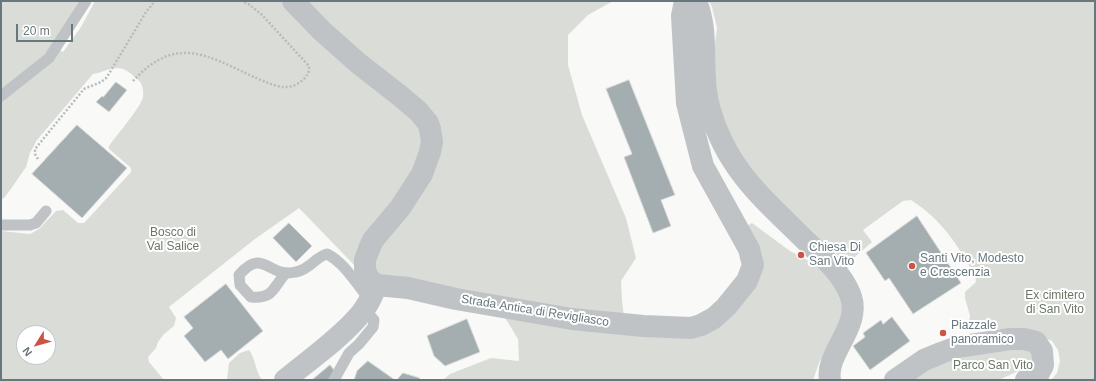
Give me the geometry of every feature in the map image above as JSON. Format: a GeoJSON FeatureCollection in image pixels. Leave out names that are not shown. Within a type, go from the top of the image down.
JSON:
{"type":"FeatureCollection","features":[{"type":"Feature","properties":{"kind":"street"},"geometry":{"type":"LineString","coordinates":[[284,380],[333,341],[359,317],[370,298],[369,279],[365,270],[365,260],[368,249],[373,240],[400,208],[422,174],[432,142],[428,123],[418,112],[358,63],[322,31],[293,1]]}},
{"type":"Feature","properties":{"kind":"street","name":"Strada Antica di Revigliasco"},"geometry":{"type":"LineString","coordinates":[[370,298],[408,288],[456,299],[565,318],[643,326],[691,328],[701,325],[714,318],[726,307],[747,281],[753,265],[749,249],[703,166],[687,103],[682,16],[685,1]]}},
{"type":"Feature","properties":{"kind":"street"},"geometry":{"type":"LineString","coordinates":[[696,1],[701,14],[704,35],[706,90],[710,108],[718,132],[732,160],[748,182],[769,206],[830,263],[850,294],[853,308],[851,321],[832,363],[830,380]]}},
{"type":"Feature","properties":{"kind":"street"},"geometry":{"type":"LineString","coordinates":[[895,380],[924,360],[957,347],[1024,339],[1036,342],[1042,351],[1043,365],[1039,373],[1026,380]]}},
{"type":"Feature","properties":{"kind":"lane"},"geometry":{"type":"LineString","coordinates":[[1,96],[49,58],[86,1]]}},
{"type":"Feature","properties":{"kind":"lane"},"geometry":{"type":"LineString","coordinates":[[1,224],[30,225],[36,223],[46,211]]}},
{"type":"Feature","properties":{"kind":"lane"},"geometry":{"type":"LineString","coordinates":[[285,274],[309,267],[321,255],[327,254],[334,257],[370,298],[374,320],[373,327],[359,344],[349,353],[334,380]]}},
{"type":"Feature","properties":{"kind":"path"},"geometry":{"type":"LineString","coordinates":[[38,159],[35,154],[35,149],[84,89],[102,82],[107,77],[146,12],[155,1]]}},
{"type":"Feature","properties":{"kind":"path"},"geometry":{"type":"LineString","coordinates":[[133,81],[142,70],[155,62],[168,56],[182,53],[198,54],[261,80],[284,87],[294,85],[302,81],[308,74],[309,66],[262,15],[250,5],[242,1]]}},
{"type":"Feature","properties":{"kind":"green space","name":"Bosco di Val Salice"},"geometry":{"type":"Polygon","coordinates":[[[1,1],[80,1],[53,46],[63,52],[81,27],[95,1],[285,1],[420,120],[426,145],[358,269],[299,208],[255,239],[169,307],[176,318],[174,326],[164,334],[158,342],[156,348],[148,357],[149,362],[164,380],[1,380],[1,231],[30,234],[39,229],[56,211],[63,210],[78,223],[84,223],[131,172],[131,168],[109,149],[109,146],[141,102],[143,97],[143,89],[138,80],[127,71],[120,68],[93,74],[37,140],[30,153],[26,167],[4,198],[1,199],[1,1]]]}},
{"type":"Feature","properties":{"kind":"green space"},"geometry":{"type":"Polygon","coordinates":[[[302,1],[613,1],[588,15],[568,35],[568,65],[582,115],[626,218],[636,258],[621,281],[624,317],[381,278],[371,261],[436,146],[302,1]]]}},
{"type":"Feature","properties":{"kind":"green space","name":"Ex cimitero di San Vito"},"geometry":{"type":"Polygon","coordinates":[[[709,1],[1095,1],[1095,380],[1051,380],[1057,373],[1060,361],[1058,350],[1052,341],[1022,329],[976,331],[968,326],[970,316],[965,298],[965,292],[976,282],[975,276],[955,243],[940,224],[922,207],[911,200],[903,201],[863,230],[872,242],[847,264],[762,185],[735,151],[713,90],[714,51],[717,28],[709,1]]]}},
{"type":"Feature","properties":{"kind":"green space"},"geometry":{"type":"Polygon","coordinates":[[[752,223],[790,251],[811,262],[830,278],[844,297],[843,315],[819,363],[813,380],[443,380],[450,374],[491,358],[519,361],[518,339],[504,316],[681,338],[748,295],[745,227],[752,223]]]}},
{"type":"Feature","properties":{"kind":"green space","name":"Parco San Vito"},"geometry":{"type":"Polygon","coordinates":[[[1026,348],[1032,356],[1029,366],[999,380],[912,380],[937,363],[982,353],[1026,348]]]}},
{"type":"Feature","properties":{"kind":"green space"},"geometry":{"type":"Polygon","coordinates":[[[249,350],[262,380],[227,380],[229,363],[240,353],[249,350]]]}},
{"type":"Feature","properties":{"kind":"building"},"geometry":{"type":"Polygon","coordinates":[[[629,80],[675,195],[661,200],[671,226],[653,233],[624,157],[632,154],[606,89],[629,80]]]}},
{"type":"Feature","properties":{"kind":"building"},"geometry":{"type":"Polygon","coordinates":[[[116,82],[127,90],[109,112],[96,102],[102,96],[103,97],[116,82]]]}},
{"type":"Feature","properties":{"kind":"building"},"geometry":{"type":"Polygon","coordinates":[[[77,125],[127,168],[82,218],[32,174],[77,125]]]}},
{"type":"Feature","properties":{"kind":"building","name":"Santi Vito, Modesto e Crescenzia"},"geometry":{"type":"Polygon","coordinates":[[[917,216],[961,283],[913,314],[889,278],[885,281],[866,253],[917,216]]]}},
{"type":"Feature","properties":{"kind":"building"},"geometry":{"type":"Polygon","coordinates":[[[289,223],[312,246],[296,262],[273,238],[289,223]]]}},
{"type":"Feature","properties":{"kind":"building"},"geometry":{"type":"Polygon","coordinates":[[[226,284],[263,331],[228,359],[221,350],[205,362],[184,336],[193,328],[184,317],[226,284]]]}},
{"type":"Feature","properties":{"kind":"building"},"geometry":{"type":"Polygon","coordinates":[[[892,317],[910,341],[870,370],[853,346],[865,337],[863,333],[881,320],[883,324],[892,317]]]}},
{"type":"Feature","properties":{"kind":"building"},"geometry":{"type":"Polygon","coordinates":[[[467,319],[480,352],[445,366],[434,356],[427,336],[467,319]]]}},
{"type":"Feature","properties":{"kind":"building"},"geometry":{"type":"Polygon","coordinates":[[[368,361],[395,380],[354,380],[357,371],[368,361]]]}},
{"type":"Feature","properties":{"kind":"building"},"geometry":{"type":"Polygon","coordinates":[[[330,365],[335,371],[328,380],[312,380],[330,365]]]}},
{"type":"Feature","properties":{"kind":"building"},"geometry":{"type":"Polygon","coordinates":[[[403,373],[420,378],[418,380],[397,380],[403,373]]]}},
{"type":"Feature","properties":{"kind":"place","name":"Chiesa Di San Vito"},"geometry":{"type":"Point","coordinates":[801,255]}},
{"type":"Feature","properties":{"kind":"place","name":"Santi Vito, Modesto e Crescenzia"},"geometry":{"type":"Point","coordinates":[912,266]}},
{"type":"Feature","properties":{"kind":"place","name":"Piazzale panoramico"},"geometry":{"type":"Point","coordinates":[943,333]}}]}
